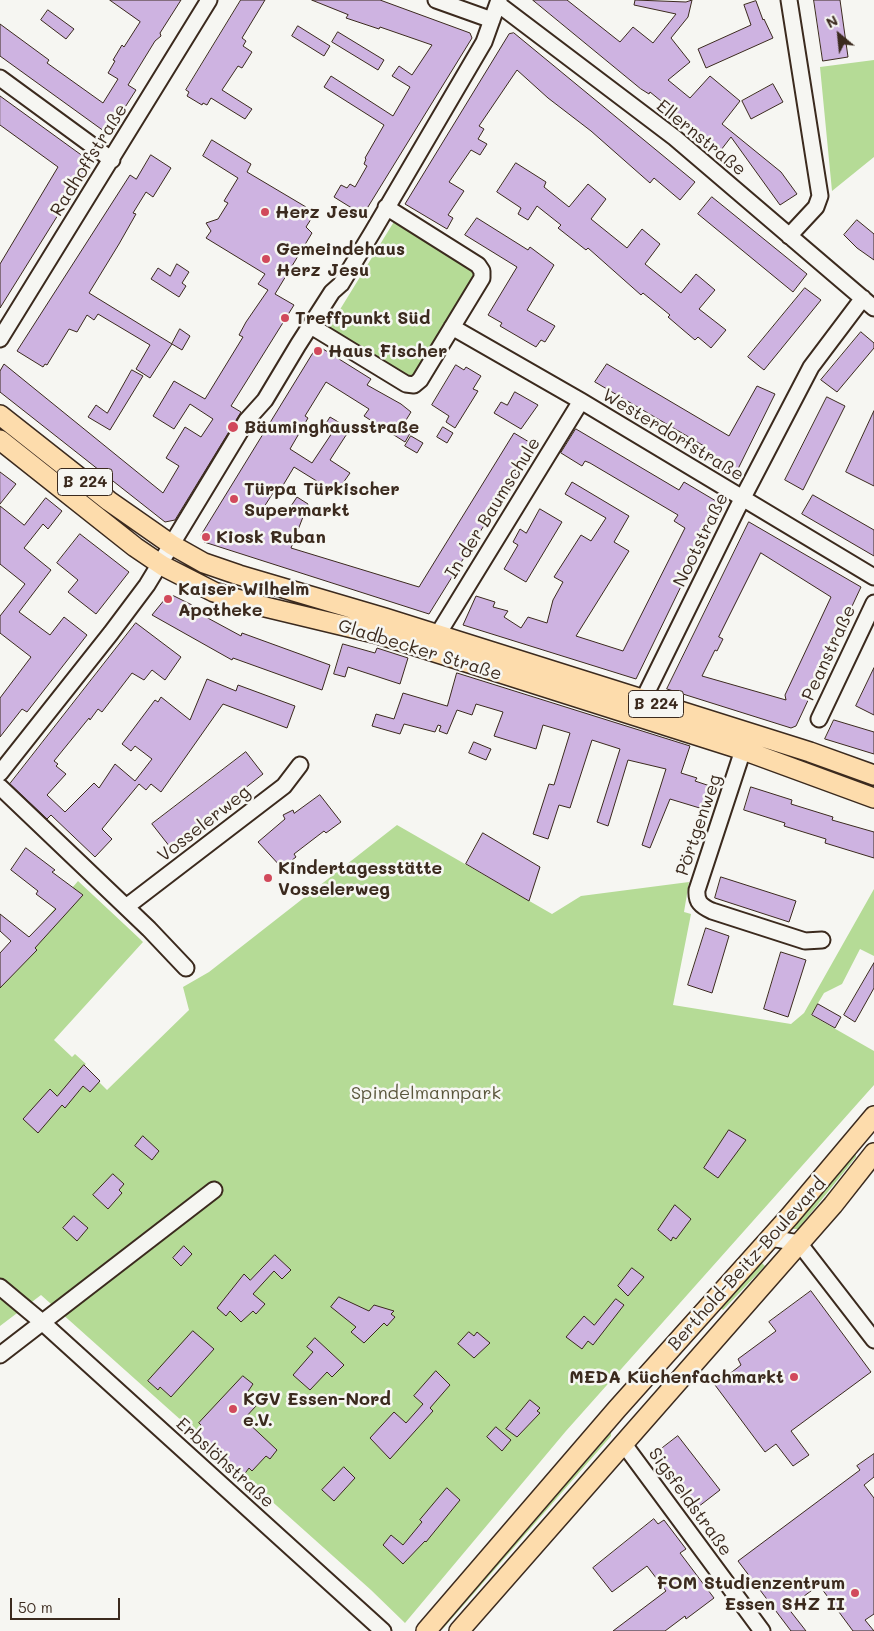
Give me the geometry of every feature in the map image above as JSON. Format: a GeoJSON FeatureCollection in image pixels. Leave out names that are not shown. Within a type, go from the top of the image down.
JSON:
{"type":"FeatureCollection","features":[{"type":"Feature","properties":{"kind":"main road","name":"Gladbecker Straße"},"geometry":{"type":"LineString","coordinates":[[0,415],[109,501],[172,545],[197,559],[239,575],[438,634],[810,752],[874,775]]}},
{"type":"Feature","properties":{"kind":"main road","name":"Gladbecker Straße"},"geometry":{"type":"LineString","coordinates":[[0,440],[82,506],[160,564],[214,592],[257,605],[378,634],[743,750],[874,798]]}},
{"type":"Feature","properties":{"kind":"main road","name":"Berthold-Beitz-Boulevard"},"geometry":{"type":"LineString","coordinates":[[426,1631],[617,1409],[857,1139],[874,1116]]}},
{"type":"Feature","properties":{"kind":"main road"},"geometry":{"type":"LineString","coordinates":[[857,1139],[874,1152]]}},
{"type":"Feature","properties":{"kind":"main road","name":"Berthold-Beitz-Boulevard"},"geometry":{"type":"LineString","coordinates":[[459,1631],[799,1243],[874,1152]]}},
{"type":"Feature","properties":{"kind":"main road"},"geometry":{"type":"LineString","coordinates":[[617,1409],[617,1435],[623,1443]]}},
{"type":"Feature","properties":{"kind":"street","name":"Radhoffstraße"},"geometry":{"type":"LineString","coordinates":[[0,340],[209,0]]}},
{"type":"Feature","properties":{"kind":"street"},"geometry":{"type":"LineString","coordinates":[[436,0],[492,20]]}},
{"type":"Feature","properties":{"kind":"street"},"geometry":{"type":"LineString","coordinates":[[789,236],[816,207],[820,196],[790,0]]}},
{"type":"Feature","properties":{"kind":"street"},"geometry":{"type":"LineString","coordinates":[[0,773],[126,615],[160,564],[247,420],[265,400],[332,292],[341,284],[484,42],[499,2]]}},
{"type":"Feature","properties":{"kind":"street","name":"Ellernstraße"},"geometry":{"type":"LineString","coordinates":[[499,2],[674,138],[869,303]]}},
{"type":"Feature","properties":{"kind":"street"},"geometry":{"type":"LineString","coordinates":[[0,78],[112,160]]}},
{"type":"Feature","properties":{"kind":"street"},"geometry":{"type":"LineString","coordinates":[[311,326],[406,384],[414,385],[420,380],[482,278],[482,271],[478,265],[386,207]]}},
{"type":"Feature","properties":{"kind":"street","name":"Nootstraße"},"geometry":{"type":"LineString","coordinates":[[643,700],[743,498],[812,367],[869,303]]}},
{"type":"Feature","properties":{"kind":"street","name":"Westerdorfstraße"},"geometry":{"type":"LineString","coordinates":[[452,327],[581,401],[874,577]]}},
{"type":"Feature","properties":{"kind":"street","name":"In der Baumschule"},"geometry":{"type":"LineString","coordinates":[[438,634],[581,401]]}},
{"type":"Feature","properties":{"kind":"street","name":"Peanstraße"},"geometry":{"type":"LineString","coordinates":[[819,719],[874,603]]}},
{"type":"Feature","properties":{"kind":"street","name":"Pörtgenweg"},"geometry":{"type":"LineString","coordinates":[[743,750],[696,898],[703,907],[712,911],[805,941],[822,940]]}},
{"type":"Feature","properties":{"kind":"street","name":"Vosselerweg"},"geometry":{"type":"LineString","coordinates":[[126,907],[284,786],[300,765]]}},
{"type":"Feature","properties":{"kind":"street"},"geometry":{"type":"LineString","coordinates":[[0,787],[126,907],[186,968]]}},
{"type":"Feature","properties":{"kind":"street"},"geometry":{"type":"LineString","coordinates":[[0,1355],[214,1190]]}},
{"type":"Feature","properties":{"kind":"street"},"geometry":{"type":"LineString","coordinates":[[770,1238],[799,1243],[874,1340]]}},
{"type":"Feature","properties":{"kind":"street","name":"Erbslöhstraße"},"geometry":{"type":"LineString","coordinates":[[0,1286],[383,1631]]}},
{"type":"Feature","properties":{"kind":"street","name":"Sigsfeldstraße"},"geometry":{"type":"LineString","coordinates":[[623,1443],[762,1631]]}},
{"type":"Feature","properties":{"kind":"green space"},"geometry":{"type":"Polygon","coordinates":[[[874,60],[874,157],[832,191],[820,67],[874,60]]]}},
{"type":"Feature","properties":{"kind":"green space"},"geometry":{"type":"Polygon","coordinates":[[[395,220],[474,269],[476,279],[415,377],[407,378],[328,329],[395,220]]]}},
{"type":"Feature","properties":{"kind":"green space","name":"Spindelmannpark"},"geometry":{"type":"Polygon","coordinates":[[[397,825],[552,914],[581,896],[689,882],[684,912],[691,914],[673,1005],[791,1024],[804,1013],[874,889],[874,956],[860,949],[842,984],[824,993],[811,1015],[874,1051],[874,1085],[566,1431],[405,1623],[371,1590],[41,1295],[0,1326],[0,973],[78,881],[143,942],[54,1040],[72,1057],[75,1054],[86,1064],[83,1066],[107,1090],[189,1010],[183,987],[209,972],[397,825]]]}},
{"type":"Feature","properties":{"kind":"green space"},"geometry":{"type":"Polygon","coordinates":[[[855,1148],[856,1157],[798,1229],[785,1229],[855,1148]]]}},
{"type":"Feature","properties":{"kind":"green space"},"geometry":{"type":"Polygon","coordinates":[[[758,1259],[765,1266],[723,1310],[720,1307],[758,1259]]]}},
{"type":"Feature","properties":{"kind":"green space"},"geometry":{"type":"Polygon","coordinates":[[[611,1422],[611,1436],[441,1631],[475,1579],[611,1422]]]}},
{"type":"Feature","properties":{"kind":"building"},"geometry":{"type":"Polygon","coordinates":[[[110,0],[181,0],[160,33],[161,36],[155,41],[128,85],[136,90],[108,134],[0,56],[0,24],[49,60],[47,63],[103,103],[118,79],[108,73],[115,61],[113,60],[140,22],[110,0]]]}},
{"type":"Feature","properties":{"kind":"building"},"geometry":{"type":"Polygon","coordinates":[[[241,0],[265,0],[242,38],[246,41],[243,46],[252,52],[242,68],[238,66],[222,90],[252,109],[245,119],[211,98],[207,105],[203,103],[202,105],[187,96],[189,92],[186,90],[241,0]]]}},
{"type":"Feature","properties":{"kind":"building"},"geometry":{"type":"Polygon","coordinates":[[[312,0],[380,0],[470,33],[472,38],[363,215],[334,197],[341,185],[347,188],[350,184],[355,187],[367,166],[364,164],[365,158],[384,125],[324,87],[331,76],[393,116],[410,87],[392,76],[399,66],[412,75],[432,45],[380,27],[379,29],[346,18],[348,15],[312,0]]]}},
{"type":"Feature","properties":{"kind":"building"},"geometry":{"type":"Polygon","coordinates":[[[533,0],[567,0],[620,42],[633,27],[653,43],[676,14],[634,5],[635,0],[686,2],[692,0],[688,17],[671,38],[690,62],[668,80],[690,98],[710,76],[740,101],[722,124],[781,172],[797,194],[780,205],[731,137],[721,150],[650,92],[649,94],[641,89],[533,0]]]}},
{"type":"Feature","properties":{"kind":"building"},"geometry":{"type":"Polygon","coordinates":[[[814,0],[840,0],[848,57],[823,61],[814,0]]]}},
{"type":"Feature","properties":{"kind":"building"},"geometry":{"type":"Polygon","coordinates":[[[756,1],[763,20],[773,38],[706,68],[698,49],[751,25],[744,5],[756,1]]]}},
{"type":"Feature","properties":{"kind":"building"},"geometry":{"type":"Polygon","coordinates":[[[48,10],[74,29],[66,39],[41,20],[48,10]]]}},
{"type":"Feature","properties":{"kind":"building"},"geometry":{"type":"Polygon","coordinates":[[[298,26],[330,46],[324,56],[292,36],[298,26]]]}},
{"type":"Feature","properties":{"kind":"building"},"geometry":{"type":"Polygon","coordinates":[[[338,32],[384,60],[378,70],[332,42],[338,32]]]}},
{"type":"Feature","properties":{"kind":"building"},"geometry":{"type":"Polygon","coordinates":[[[514,33],[695,182],[680,200],[654,178],[650,183],[517,70],[479,126],[484,129],[478,139],[487,144],[480,155],[471,150],[449,182],[464,191],[448,215],[453,218],[447,229],[405,204],[509,34],[514,33]]]}},
{"type":"Feature","properties":{"kind":"building"},"geometry":{"type":"Polygon","coordinates":[[[773,84],[783,102],[751,119],[742,101],[773,84]]]}},
{"type":"Feature","properties":{"kind":"building"},"geometry":{"type":"Polygon","coordinates":[[[0,96],[91,162],[0,308],[0,264],[58,167],[0,125],[0,96]]]}},
{"type":"Feature","properties":{"kind":"building"},"geometry":{"type":"Polygon","coordinates":[[[212,140],[251,164],[247,172],[306,207],[304,210],[313,216],[306,227],[312,233],[275,294],[294,305],[231,406],[241,412],[175,520],[165,522],[0,392],[0,371],[4,364],[163,493],[179,466],[166,458],[185,427],[201,437],[213,419],[190,404],[174,429],[153,416],[174,381],[205,399],[243,337],[239,335],[246,322],[268,290],[258,284],[265,274],[206,238],[211,231],[206,223],[218,219],[228,203],[224,201],[238,178],[203,156],[212,140]]]}},
{"type":"Feature","properties":{"kind":"building"},"geometry":{"type":"Polygon","coordinates":[[[151,155],[171,168],[153,197],[146,192],[133,213],[136,214],[89,293],[172,344],[150,378],[136,369],[150,345],[98,314],[94,320],[87,315],[77,332],[69,329],[47,365],[45,364],[43,367],[17,351],[130,175],[136,179],[151,155]]]}},
{"type":"Feature","properties":{"kind":"building"},"geometry":{"type":"Polygon","coordinates":[[[516,163],[546,182],[544,187],[569,207],[588,184],[606,199],[591,219],[627,248],[642,229],[660,244],[645,264],[681,293],[696,274],[715,290],[699,309],[726,330],[711,348],[698,337],[695,340],[668,317],[670,315],[643,293],[641,295],[588,248],[586,250],[558,228],[561,225],[537,206],[528,220],[518,214],[521,208],[497,192],[516,163]]]}},
{"type":"Feature","properties":{"kind":"building"},"geometry":{"type":"Polygon","coordinates":[[[712,197],[807,274],[793,292],[698,214],[712,197]]]}},
{"type":"Feature","properties":{"kind":"building"},"geometry":{"type":"Polygon","coordinates":[[[477,218],[528,250],[530,247],[554,265],[527,310],[555,326],[545,342],[541,340],[536,347],[500,326],[502,323],[488,315],[517,267],[465,235],[477,218]]]}},
{"type":"Feature","properties":{"kind":"building"},"geometry":{"type":"Polygon","coordinates":[[[857,220],[874,234],[874,260],[857,248],[844,235],[857,220]]]}},
{"type":"Feature","properties":{"kind":"building"},"geometry":{"type":"Polygon","coordinates":[[[177,264],[189,272],[182,283],[186,286],[179,297],[151,279],[158,268],[170,276],[177,264]]]}},
{"type":"Feature","properties":{"kind":"building"},"geometry":{"type":"Polygon","coordinates":[[[805,288],[821,300],[764,370],[748,357],[805,288]]]}},
{"type":"Feature","properties":{"kind":"building"},"geometry":{"type":"Polygon","coordinates":[[[180,329],[190,336],[182,350],[172,344],[180,329]]]}},
{"type":"Feature","properties":{"kind":"building"},"geometry":{"type":"Polygon","coordinates":[[[861,332],[874,343],[874,348],[837,392],[821,380],[861,332]]]}},
{"type":"Feature","properties":{"kind":"building"},"geometry":{"type":"Polygon","coordinates":[[[323,349],[371,379],[367,385],[401,404],[411,412],[403,425],[412,430],[405,442],[364,416],[369,409],[326,382],[305,416],[308,418],[290,449],[312,463],[332,433],[323,428],[330,417],[350,429],[330,460],[350,473],[336,493],[294,467],[282,487],[278,485],[264,507],[285,515],[297,497],[308,504],[291,548],[419,587],[514,433],[534,445],[429,614],[204,542],[201,535],[314,351],[323,349]]]}},
{"type":"Feature","properties":{"kind":"building"},"geometry":{"type":"Polygon","coordinates":[[[607,364],[729,436],[757,386],[775,394],[735,475],[699,454],[704,446],[595,382],[607,364]]]}},
{"type":"Feature","properties":{"kind":"building"},"geometry":{"type":"Polygon","coordinates":[[[456,365],[464,370],[466,367],[481,376],[473,389],[478,391],[455,428],[446,422],[449,416],[432,405],[456,365]]]}},
{"type":"Feature","properties":{"kind":"building"},"geometry":{"type":"Polygon","coordinates":[[[132,370],[143,376],[110,430],[88,417],[96,405],[107,413],[132,370]]]}},
{"type":"Feature","properties":{"kind":"building"},"geometry":{"type":"Polygon","coordinates":[[[515,392],[538,405],[521,429],[494,413],[501,402],[507,405],[515,392]]]}},
{"type":"Feature","properties":{"kind":"building"},"geometry":{"type":"Polygon","coordinates":[[[827,397],[845,406],[803,490],[785,480],[827,397]]]}},
{"type":"Feature","properties":{"kind":"building"},"geometry":{"type":"Polygon","coordinates":[[[874,411],[874,486],[846,472],[874,411]]]}},
{"type":"Feature","properties":{"kind":"building"},"geometry":{"type":"Polygon","coordinates":[[[443,427],[453,433],[447,443],[437,437],[443,427]]]}},
{"type":"Feature","properties":{"kind":"building"},"geometry":{"type":"Polygon","coordinates":[[[576,429],[679,490],[684,482],[721,504],[636,679],[463,625],[476,596],[495,602],[493,607],[508,611],[504,617],[521,628],[528,617],[547,623],[553,600],[563,582],[554,577],[581,535],[591,541],[606,518],[565,494],[572,482],[629,516],[614,542],[629,551],[576,636],[623,651],[685,528],[674,521],[678,515],[590,463],[585,461],[582,466],[561,453],[576,429]]]}},
{"type":"Feature","properties":{"kind":"building"},"geometry":{"type":"Polygon","coordinates":[[[411,436],[423,443],[417,453],[405,446],[411,436]]]}},
{"type":"Feature","properties":{"kind":"building"},"geometry":{"type":"Polygon","coordinates":[[[0,472],[16,484],[0,504],[0,472]]]}},
{"type":"Feature","properties":{"kind":"building"},"geometry":{"type":"Polygon","coordinates":[[[813,495],[874,530],[874,556],[802,514],[813,495]]]}},
{"type":"Feature","properties":{"kind":"building"},"geometry":{"type":"Polygon","coordinates":[[[46,498],[62,511],[48,529],[43,524],[24,548],[51,570],[19,612],[50,635],[64,617],[87,635],[27,712],[22,709],[0,737],[0,698],[31,657],[0,633],[0,616],[25,584],[0,564],[0,506],[24,525],[46,498]]]}},
{"type":"Feature","properties":{"kind":"building"},"geometry":{"type":"Polygon","coordinates":[[[540,509],[562,522],[526,582],[504,569],[518,545],[513,542],[520,529],[526,533],[540,509]]]}},
{"type":"Feature","properties":{"kind":"building"},"geometry":{"type":"Polygon","coordinates":[[[749,522],[861,587],[796,726],[791,728],[667,689],[749,522]],[[761,553],[719,637],[723,639],[717,651],[715,650],[702,676],[786,700],[785,695],[831,597],[761,553]]]}},
{"type":"Feature","properties":{"kind":"building"},"geometry":{"type":"Polygon","coordinates":[[[80,534],[129,572],[96,614],[68,592],[78,580],[57,563],[80,534]]]}},
{"type":"Feature","properties":{"kind":"building"},"geometry":{"type":"Polygon","coordinates":[[[174,596],[192,605],[193,610],[241,636],[242,633],[330,665],[322,690],[233,658],[232,660],[152,615],[165,599],[174,596]]]}},
{"type":"Feature","properties":{"kind":"building"},"geometry":{"type":"Polygon","coordinates":[[[136,623],[181,657],[165,680],[152,670],[144,680],[132,673],[102,712],[98,709],[90,720],[89,718],[54,761],[58,764],[56,766],[66,774],[47,795],[65,812],[94,783],[99,788],[115,764],[135,781],[152,759],[135,746],[131,751],[122,744],[155,700],[158,702],[161,697],[190,720],[207,679],[236,691],[238,685],[295,706],[287,728],[223,704],[161,792],[151,784],[146,790],[139,784],[102,829],[112,839],[95,857],[51,815],[47,819],[10,784],[136,623]]]}},
{"type":"Feature","properties":{"kind":"building"},"geometry":{"type":"Polygon","coordinates":[[[343,644],[375,653],[377,648],[408,658],[400,684],[348,667],[345,677],[334,674],[343,644]]]}},
{"type":"Feature","properties":{"kind":"building"},"geometry":{"type":"Polygon","coordinates":[[[874,668],[874,715],[856,706],[874,668]]]}},
{"type":"Feature","properties":{"kind":"building"},"geometry":{"type":"Polygon","coordinates":[[[457,673],[690,746],[681,773],[697,778],[695,781],[710,786],[703,809],[670,799],[650,848],[642,845],[666,769],[628,760],[608,826],[597,822],[620,749],[592,740],[570,808],[559,805],[548,839],[533,834],[549,784],[554,785],[570,733],[543,725],[536,749],[494,736],[503,712],[476,704],[472,715],[457,710],[447,734],[439,731],[441,726],[438,725],[435,732],[404,724],[400,734],[372,726],[376,714],[394,719],[403,693],[447,706],[457,673]]]}},
{"type":"Feature","properties":{"kind":"building"},"geometry":{"type":"Polygon","coordinates":[[[834,720],[874,732],[874,754],[825,739],[834,720]]]}},
{"type":"Feature","properties":{"kind":"building"},"geometry":{"type":"Polygon","coordinates":[[[474,742],[491,749],[486,760],[469,753],[474,742]]]}},
{"type":"Feature","properties":{"kind":"building"},"geometry":{"type":"Polygon","coordinates":[[[246,752],[263,774],[170,847],[152,824],[246,752]]]}},
{"type":"Feature","properties":{"kind":"building"},"geometry":{"type":"Polygon","coordinates":[[[751,787],[792,800],[791,804],[833,817],[832,820],[874,832],[874,858],[825,843],[826,839],[784,826],[785,823],[744,810],[751,787]]]}},
{"type":"Feature","properties":{"kind":"building"},"geometry":{"type":"Polygon","coordinates":[[[320,795],[341,822],[326,833],[324,831],[294,854],[296,857],[282,868],[258,842],[285,819],[283,815],[293,810],[294,813],[320,795]]]}},
{"type":"Feature","properties":{"kind":"building"},"geometry":{"type":"Polygon","coordinates":[[[483,833],[540,867],[529,901],[466,864],[483,833]]]}},
{"type":"Feature","properties":{"kind":"building"},"geometry":{"type":"Polygon","coordinates":[[[26,848],[55,870],[52,872],[83,895],[35,948],[37,950],[0,988],[0,953],[11,941],[0,931],[0,914],[29,937],[56,909],[36,894],[38,891],[11,870],[26,848]]]}},
{"type":"Feature","properties":{"kind":"building"},"geometry":{"type":"Polygon","coordinates":[[[721,877],[796,901],[789,922],[715,898],[721,877]]]}},
{"type":"Feature","properties":{"kind":"building"},"geometry":{"type":"Polygon","coordinates":[[[706,928],[729,936],[712,993],[688,985],[706,928]]]}},
{"type":"Feature","properties":{"kind":"building"},"geometry":{"type":"Polygon","coordinates":[[[781,952],[806,960],[788,1017],[764,1009],[781,952]]]}},
{"type":"Feature","properties":{"kind":"building"},"geometry":{"type":"Polygon","coordinates":[[[874,963],[874,988],[855,1022],[844,1015],[874,963]]]}},
{"type":"Feature","properties":{"kind":"building"},"geometry":{"type":"Polygon","coordinates":[[[818,1004],[841,1017],[835,1028],[812,1015],[818,1004]]]}},
{"type":"Feature","properties":{"kind":"building"},"geometry":{"type":"Polygon","coordinates":[[[84,1065],[100,1081],[90,1092],[83,1086],[65,1108],[62,1105],[38,1133],[23,1119],[50,1089],[57,1096],[84,1065]]]}},
{"type":"Feature","properties":{"kind":"building"},"geometry":{"type":"Polygon","coordinates":[[[729,1130],[746,1140],[718,1178],[704,1168],[729,1130]]]}},
{"type":"Feature","properties":{"kind":"building"},"geometry":{"type":"Polygon","coordinates":[[[143,1136],[159,1151],[152,1160],[135,1146],[143,1136]]]}},
{"type":"Feature","properties":{"kind":"building"},"geometry":{"type":"Polygon","coordinates":[[[113,1174],[124,1184],[119,1190],[122,1193],[108,1209],[93,1195],[113,1174]]]}},
{"type":"Feature","properties":{"kind":"building"},"geometry":{"type":"Polygon","coordinates":[[[675,1205],[691,1219],[676,1239],[673,1237],[671,1241],[658,1230],[675,1205]]]}},
{"type":"Feature","properties":{"kind":"building"},"geometry":{"type":"Polygon","coordinates":[[[74,1216],[88,1228],[77,1241],[63,1228],[74,1216]]]}},
{"type":"Feature","properties":{"kind":"building"},"geometry":{"type":"Polygon","coordinates":[[[184,1246],[192,1254],[181,1266],[173,1258],[184,1246]]]}},
{"type":"Feature","properties":{"kind":"building"},"geometry":{"type":"Polygon","coordinates":[[[275,1255],[291,1270],[282,1279],[274,1271],[253,1294],[265,1304],[256,1314],[253,1311],[241,1322],[230,1311],[226,1316],[217,1308],[244,1274],[250,1280],[275,1255]]]}},
{"type":"Feature","properties":{"kind":"building"},"geometry":{"type":"Polygon","coordinates":[[[632,1268],[644,1277],[628,1296],[618,1286],[632,1268]]]}},
{"type":"Feature","properties":{"kind":"building"},"geometry":{"type":"Polygon","coordinates":[[[811,1291],[871,1372],[791,1431],[809,1455],[793,1466],[776,1444],[765,1452],[715,1385],[741,1365],[738,1359],[776,1331],[769,1322],[811,1291]]]}},
{"type":"Feature","properties":{"kind":"building"},"geometry":{"type":"Polygon","coordinates":[[[339,1297],[369,1311],[374,1305],[394,1311],[391,1314],[395,1317],[387,1326],[384,1323],[364,1343],[351,1332],[356,1327],[331,1307],[339,1297]]]}},
{"type":"Feature","properties":{"kind":"building"},"geometry":{"type":"Polygon","coordinates":[[[616,1299],[624,1305],[593,1345],[588,1341],[582,1349],[566,1337],[584,1316],[594,1325],[616,1299]]]}},
{"type":"Feature","properties":{"kind":"building"},"geometry":{"type":"Polygon","coordinates":[[[193,1331],[214,1349],[171,1397],[160,1387],[158,1390],[148,1381],[193,1331]]]}},
{"type":"Feature","properties":{"kind":"building"},"geometry":{"type":"Polygon","coordinates":[[[469,1332],[474,1336],[477,1332],[490,1343],[474,1358],[458,1344],[469,1332]]]}},
{"type":"Feature","properties":{"kind":"building"},"geometry":{"type":"Polygon","coordinates":[[[315,1338],[344,1365],[332,1377],[327,1372],[310,1390],[293,1375],[313,1352],[307,1347],[315,1338]]]}},
{"type":"Feature","properties":{"kind":"building"},"geometry":{"type":"Polygon","coordinates":[[[436,1371],[450,1385],[430,1408],[433,1411],[390,1459],[370,1438],[394,1412],[406,1423],[423,1404],[414,1396],[436,1371]]]}},
{"type":"Feature","properties":{"kind":"building"},"geometry":{"type":"Polygon","coordinates":[[[243,1376],[253,1384],[245,1396],[256,1406],[244,1419],[277,1450],[270,1459],[266,1456],[252,1471],[249,1468],[243,1476],[195,1433],[201,1425],[199,1423],[243,1376]]]}},
{"type":"Feature","properties":{"kind":"building"},"geometry":{"type":"Polygon","coordinates":[[[530,1400],[540,1408],[537,1411],[540,1413],[517,1437],[506,1429],[530,1400]]]}},
{"type":"Feature","properties":{"kind":"building"},"geometry":{"type":"Polygon","coordinates":[[[496,1427],[511,1440],[502,1451],[487,1437],[496,1427]]]}},
{"type":"Feature","properties":{"kind":"building"},"geometry":{"type":"Polygon","coordinates":[[[678,1436],[720,1490],[698,1507],[656,1453],[678,1436]]]}},
{"type":"Feature","properties":{"kind":"building"},"geometry":{"type":"Polygon","coordinates":[[[874,1454],[874,1477],[864,1485],[874,1498],[874,1614],[865,1620],[874,1631],[853,1631],[819,1585],[788,1608],[806,1631],[791,1631],[738,1561],[860,1470],[857,1466],[874,1454]]]}},
{"type":"Feature","properties":{"kind":"building"},"geometry":{"type":"Polygon","coordinates":[[[344,1467],[355,1478],[334,1501],[322,1490],[344,1467]]]}},
{"type":"Feature","properties":{"kind":"building"},"geometry":{"type":"Polygon","coordinates":[[[447,1488],[460,1500],[426,1542],[403,1564],[383,1545],[391,1535],[403,1545],[422,1522],[420,1520],[447,1488]]]}},
{"type":"Feature","properties":{"kind":"building"},"geometry":{"type":"Polygon","coordinates":[[[654,1519],[658,1524],[664,1520],[686,1549],[680,1553],[714,1598],[686,1619],[685,1616],[665,1631],[613,1631],[666,1591],[647,1566],[612,1592],[593,1568],[654,1519]]]}},
{"type":"Feature","properties":{"kind":"place","name":"Herz Jesu"},"geometry":{"type":"Point","coordinates":[265,212]}},
{"type":"Feature","properties":{"kind":"place","name":"Gemeindehaus Herz Jesu"},"geometry":{"type":"Point","coordinates":[266,259]}},
{"type":"Feature","properties":{"kind":"place","name":"Treffpunkt Süd"},"geometry":{"type":"Point","coordinates":[285,318]}},
{"type":"Feature","properties":{"kind":"place","name":"Haus Fischer"},"geometry":{"type":"Point","coordinates":[318,351]}},
{"type":"Feature","properties":{"kind":"place","name":"Bäuminghausstraße"},"geometry":{"type":"Point","coordinates":[233,427]}},
{"type":"Feature","properties":{"kind":"place","name":"Türpa Türkischer Supermarkt"},"geometry":{"type":"Point","coordinates":[234,499]}},
{"type":"Feature","properties":{"kind":"place","name":"Kiosk Ruban"},"geometry":{"type":"Point","coordinates":[206,537]}},
{"type":"Feature","properties":{"kind":"place","name":"Kaiser Wilhelm Apotheke"},"geometry":{"type":"Point","coordinates":[168,599]}},
{"type":"Feature","properties":{"kind":"place","name":"Kindertagesstätte Vosselerweg"},"geometry":{"type":"Point","coordinates":[268,878]}},
{"type":"Feature","properties":{"kind":"place","name":"MEDA Küchenfachmarkt"},"geometry":{"type":"Point","coordinates":[794,1377]}},
{"type":"Feature","properties":{"kind":"place","name":"KGV Essen-Nord e.V."},"geometry":{"type":"Point","coordinates":[233,1409]}},
{"type":"Feature","properties":{"kind":"place","name":"FOM Studienzentrum Essen SHZ II"},"geometry":{"type":"Point","coordinates":[855,1593]}}]}
